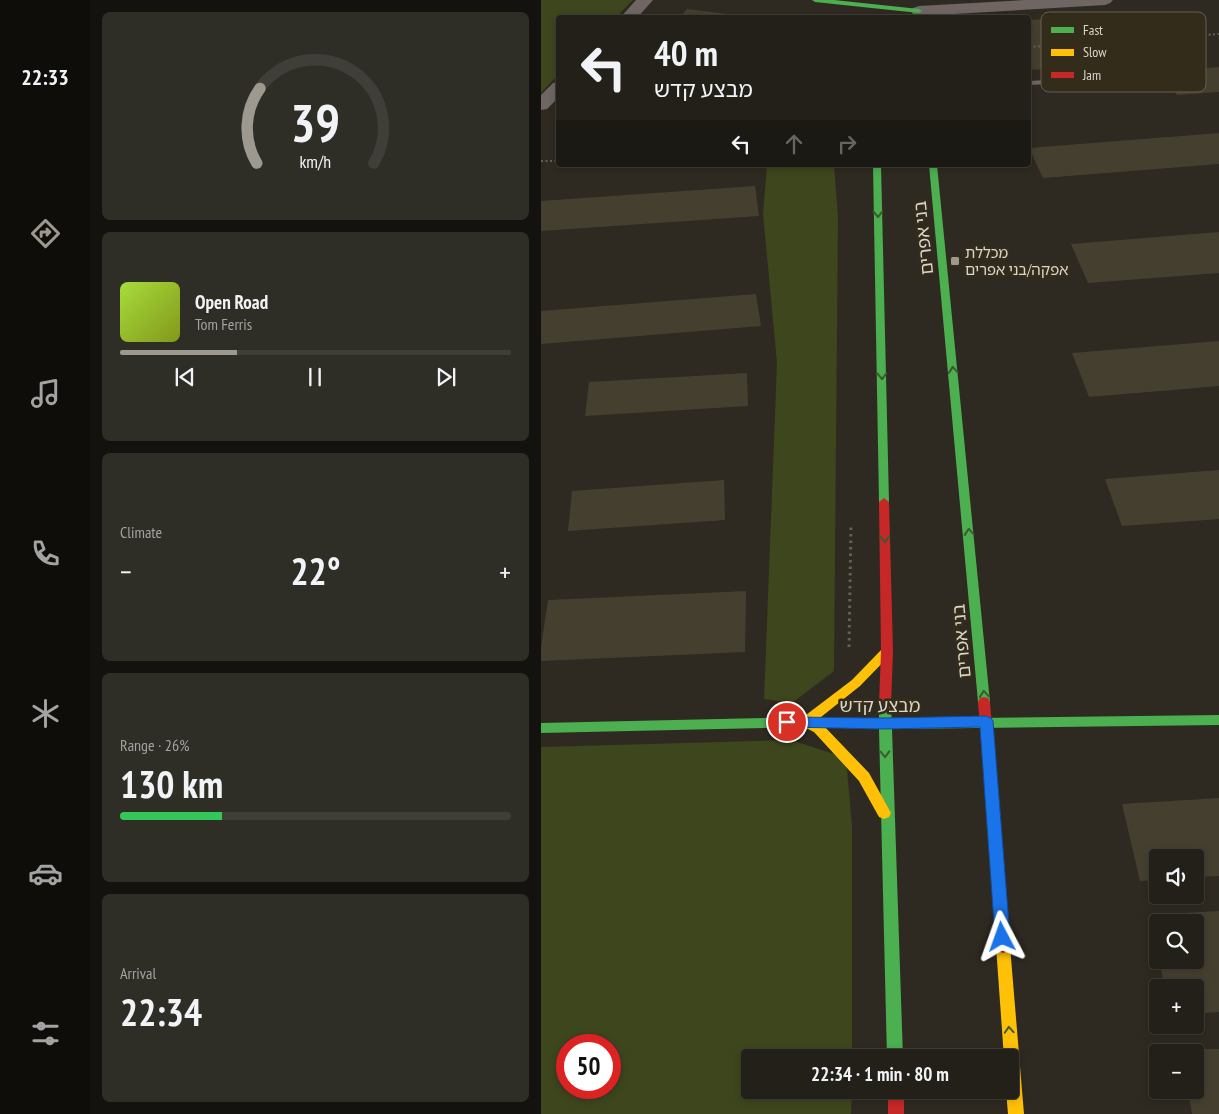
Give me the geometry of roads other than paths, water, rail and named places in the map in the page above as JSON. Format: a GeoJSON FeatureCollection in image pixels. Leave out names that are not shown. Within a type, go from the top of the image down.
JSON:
{"type":"FeatureCollection","features":[{"type":"Feature","properties":{"kind":"main road"},"geometry":{"type":"LineString","coordinates":[[820,0],[874,8],[919,10]]}},
{"type":"Feature","properties":{"kind":"main road"},"geometry":{"type":"LineString","coordinates":[[877,167],[887,651],[884,724],[895,1049]]}},
{"type":"Feature","properties":{"kind":"main road","name":"בני אפרים"},"geometry":{"type":"LineString","coordinates":[[933,167],[986,721],[1015,1114]]}},
{"type":"Feature","properties":{"kind":"main road"},"geometry":{"type":"LineString","coordinates":[[886,817],[864,777],[818,728],[806,722],[856,683],[887,651]]}},
{"type":"Feature","properties":{"kind":"main road","name":"מבצע קדש"},"geometry":{"type":"LineString","coordinates":[[541,728],[806,722],[884,724],[986,721],[1219,720]]}},
{"type":"Feature","properties":{"kind":"main road"},"geometry":{"type":"LineString","coordinates":[[896,1099],[897,1114]]}},
{"type":"Feature","properties":{"kind":"street"},"geometry":{"type":"LineString","coordinates":[[631,15],[645,0]]}},
{"type":"Feature","properties":{"kind":"street"},"geometry":{"type":"LineString","coordinates":[[919,10],[1105,0]]}},
{"type":"Feature","properties":{"kind":"street"},"geometry":{"type":"LineString","coordinates":[[541,105],[556,90]]}},
{"type":"Feature","properties":{"kind":"place","name":"מכללת אפקה/בני אפרים"},"geometry":{"type":"Point","coordinates":[955,261]}}]}
